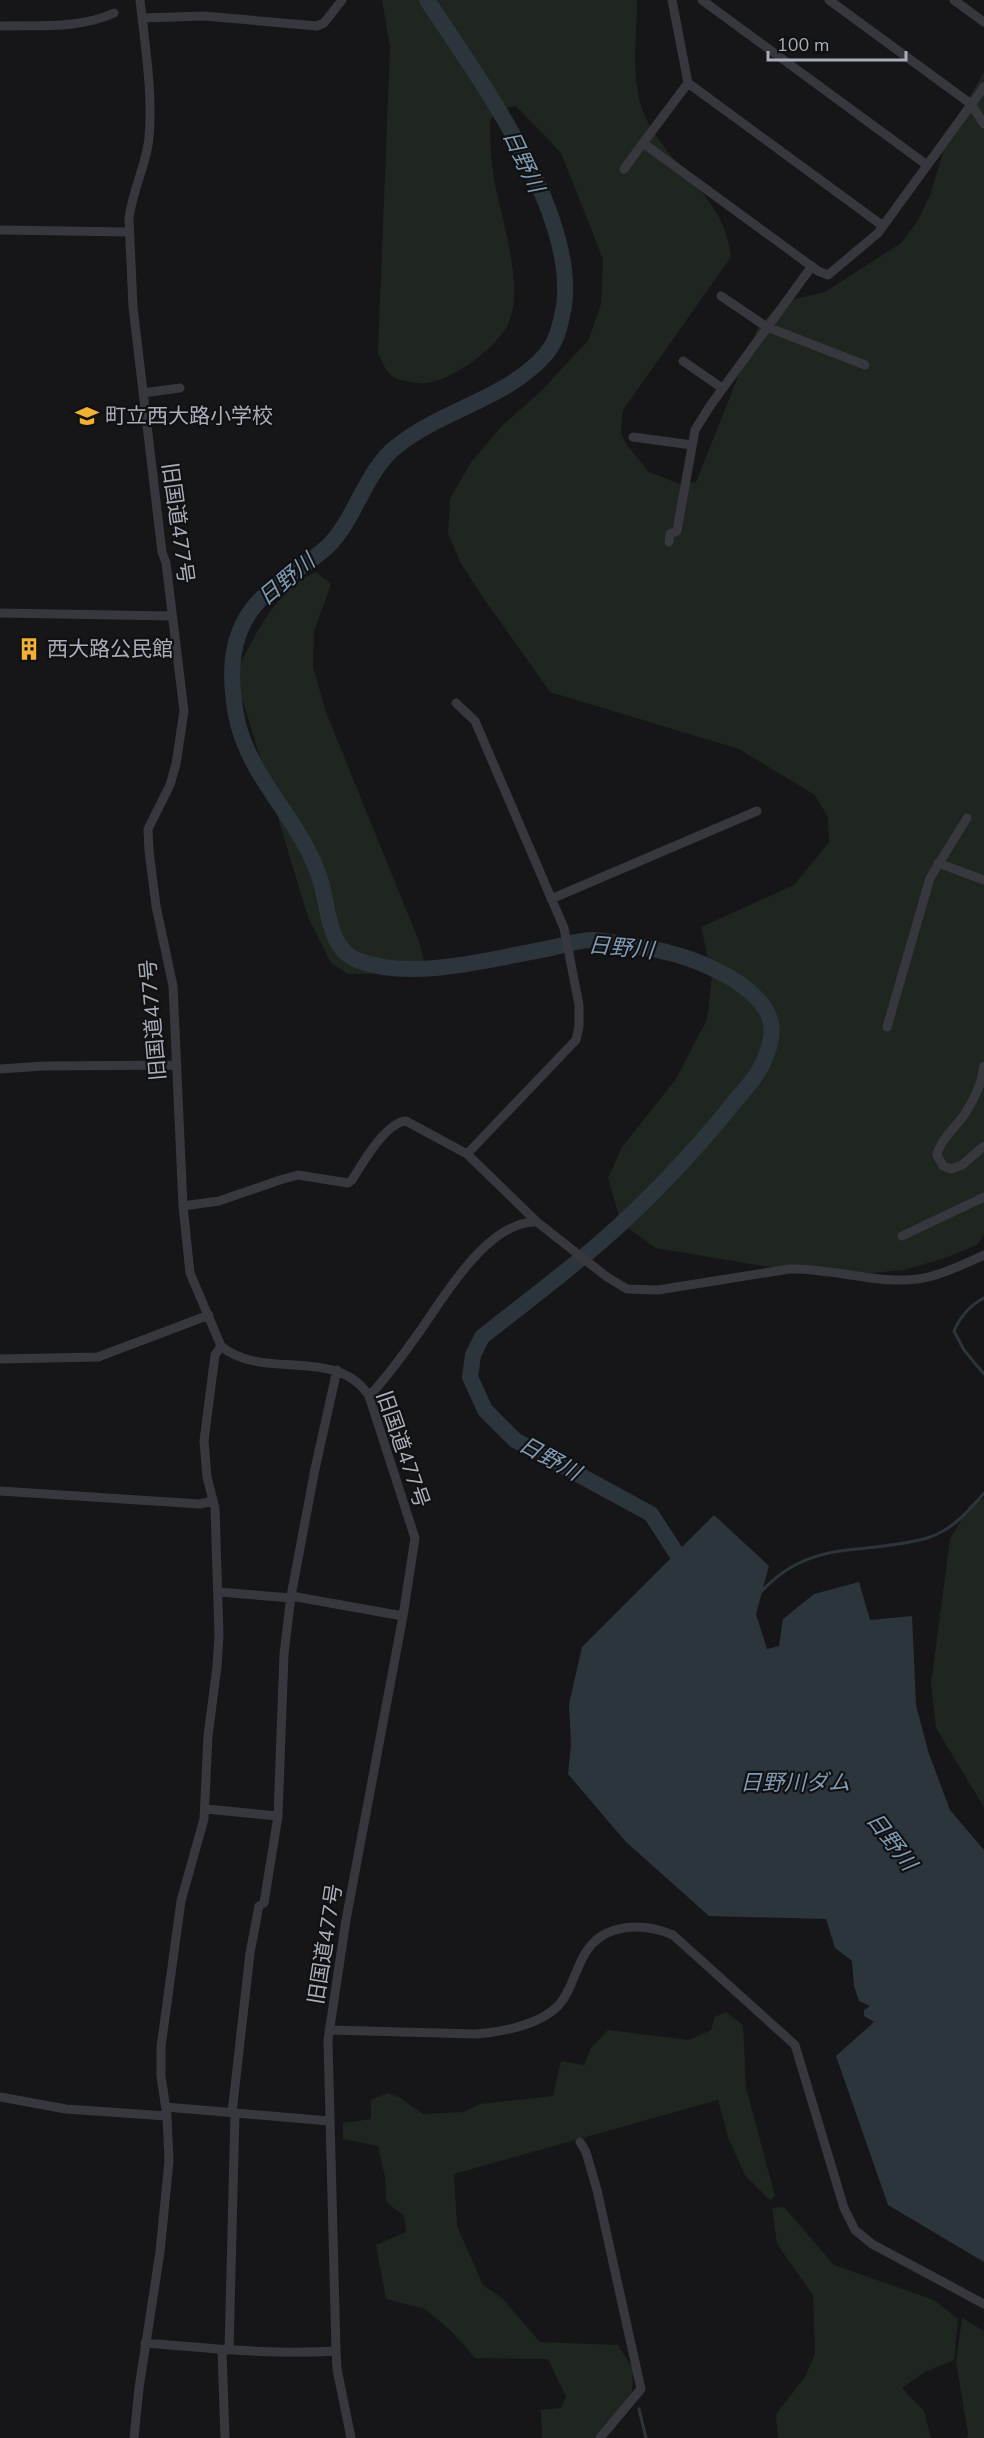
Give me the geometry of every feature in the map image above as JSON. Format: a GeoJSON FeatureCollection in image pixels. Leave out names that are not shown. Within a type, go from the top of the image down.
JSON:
{"type":"FeatureCollection","features":[{"type":"Feature","properties":{"kind":"street","name":"旧国道477号"},"geometry":{"type":"LineString","coordinates":[[140,0],[148,84],[149,135],[131,207],[129,232],[143,393],[162,552],[166,564],[183,694],[182,727],[176,764],[170,785],[148,829],[156,906],[173,986],[183,1206],[190,1273],[221,1346],[229,1353],[257,1361],[337,1370],[354,1379],[369,1396],[415,1538],[403,1616],[346,1920],[329,2030],[328,2121],[336,2351],[337,2369],[351,2438]]}},
{"type":"Feature","properties":{"kind":"street"},"geometry":{"type":"LineString","coordinates":[[142,18],[204,16],[317,26],[324,23],[342,0]]}},
{"type":"Feature","properties":{"kind":"street"},"geometry":{"type":"LineString","coordinates":[[672,0],[688,83],[883,226]]}},
{"type":"Feature","properties":{"kind":"street"},"geometry":{"type":"LineString","coordinates":[[702,0],[927,165]]}},
{"type":"Feature","properties":{"kind":"street"},"geometry":{"type":"LineString","coordinates":[[829,0],[971,104],[984,124]]}},
{"type":"Feature","properties":{"kind":"street"},"geometry":{"type":"LineString","coordinates":[[954,0],[984,22]]}},
{"type":"Feature","properties":{"kind":"street"},"geometry":{"type":"LineString","coordinates":[[0,26],[63,25],[102,19],[114,13]]}},
{"type":"Feature","properties":{"kind":"street"},"geometry":{"type":"LineString","coordinates":[[624,169],[688,83]]}},
{"type":"Feature","properties":{"kind":"street"},"geometry":{"type":"LineString","coordinates":[[643,143],[812,266],[828,275],[878,233],[984,87]]}},
{"type":"Feature","properties":{"kind":"street"},"geometry":{"type":"LineString","coordinates":[[0,230],[129,232]]}},
{"type":"Feature","properties":{"kind":"street"},"geometry":{"type":"LineString","coordinates":[[669,542],[670,534],[677,531],[695,430],[722,388],[812,266]]}},
{"type":"Feature","properties":{"kind":"street"},"geometry":{"type":"LineString","coordinates":[[721,296],[767,327],[865,365]]}},
{"type":"Feature","properties":{"kind":"street"},"geometry":{"type":"LineString","coordinates":[[683,361],[722,388]]}},
{"type":"Feature","properties":{"kind":"street"},"geometry":{"type":"LineString","coordinates":[[143,393],[180,388]]}},
{"type":"Feature","properties":{"kind":"street"},"geometry":{"type":"LineString","coordinates":[[633,437],[692,445]]}},
{"type":"Feature","properties":{"kind":"street"},"geometry":{"type":"LineString","coordinates":[[0,613],[172,616]]}},
{"type":"Feature","properties":{"kind":"street"},"geometry":{"type":"LineString","coordinates":[[456,703],[475,721],[564,928],[579,1005],[576,1040],[467,1154]]}},
{"type":"Feature","properties":{"kind":"street"},"geometry":{"type":"LineString","coordinates":[[551,899],[757,811]]}},
{"type":"Feature","properties":{"kind":"street"},"geometry":{"type":"LineString","coordinates":[[887,1027],[930,878],[967,818]]}},
{"type":"Feature","properties":{"kind":"street"},"geometry":{"type":"LineString","coordinates":[[938,863],[984,880]]}},
{"type":"Feature","properties":{"kind":"street"},"geometry":{"type":"LineString","coordinates":[[0,1069],[43,1066],[177,1065]]}},
{"type":"Feature","properties":{"kind":"street"},"geometry":{"type":"LineString","coordinates":[[984,1065],[979,1089],[965,1113],[941,1145],[937,1155],[943,1166],[951,1169],[962,1165],[984,1146]]}},
{"type":"Feature","properties":{"kind":"street"},"geometry":{"type":"LineString","coordinates":[[183,1206],[219,1201],[298,1175],[348,1182],[352,1180],[374,1148],[396,1124],[406,1121],[467,1154],[537,1222],[617,1284],[636,1291],[658,1290],[808,1268],[879,1279],[912,1279],[932,1276],[984,1255]]}},
{"type":"Feature","properties":{"kind":"street"},"geometry":{"type":"LineString","coordinates":[[902,1236],[984,1197]]}},
{"type":"Feature","properties":{"kind":"street"},"geometry":{"type":"LineString","coordinates":[[369,1396],[420,1330],[457,1274],[483,1248],[508,1230],[528,1222],[537,1222]]}},
{"type":"Feature","properties":{"kind":"street"},"geometry":{"type":"LineString","coordinates":[[0,1359],[98,1357],[209,1316]]}},
{"type":"Feature","properties":{"kind":"street"},"geometry":{"type":"LineString","coordinates":[[134,2438],[145,2343],[160,2252],[169,2161],[167,2111],[161,2076],[161,2047],[181,1901],[201,1837],[206,1809],[208,1736],[219,1635],[219,1592],[213,1501],[207,1477],[204,1441],[215,1355],[221,1346]]}},
{"type":"Feature","properties":{"kind":"street"},"geometry":{"type":"LineString","coordinates":[[227,2350],[234,2113],[250,1953],[259,1906],[264,1903],[278,1816],[285,1654],[291,1597],[310,1491],[337,1370]]}},
{"type":"Feature","properties":{"kind":"street"},"geometry":{"type":"LineString","coordinates":[[0,1491],[200,1504],[213,1501]]}},
{"type":"Feature","properties":{"kind":"street"},"geometry":{"type":"LineString","coordinates":[[219,1592],[291,1597],[403,1616]]}},
{"type":"Feature","properties":{"kind":"street"},"geometry":{"type":"LineString","coordinates":[[206,1809],[278,1816]]}},
{"type":"Feature","properties":{"kind":"street"},"geometry":{"type":"LineString","coordinates":[[329,2030],[476,2034],[529,2023],[558,2006],[586,1952],[599,1939],[611,1931],[623,1928],[642,1926],[660,1929],[673,1935],[795,2044],[844,2208],[855,2230],[872,2244],[984,2304]]}},
{"type":"Feature","properties":{"kind":"street"},"geometry":{"type":"LineString","coordinates":[[0,2097],[66,2109],[234,2113],[328,2121]]}},
{"type":"Feature","properties":{"kind":"street"},"geometry":{"type":"LineString","coordinates":[[580,2142],[586,2152],[597,2190],[641,2389],[600,2438]]}},
{"type":"Feature","properties":{"kind":"street"},"geometry":{"type":"LineString","coordinates":[[145,2343],[298,2353],[336,2351]]}},
{"type":"Feature","properties":{"kind":"street"},"geometry":{"type":"LineString","coordinates":[[225,2438],[222,2351],[227,2350]]}},
{"type":"Feature","properties":{"kind":"shaded area"},"geometry":{"type":"Polygon","coordinates":[[[382,0],[637,0],[636,72],[637,87],[644,114],[654,133],[719,217],[727,236],[731,257],[623,410],[621,433],[627,445],[649,472],[680,484],[696,482],[758,327],[782,302],[825,292],[901,243],[917,222],[931,193],[949,132],[984,72],[984,1235],[977,1245],[945,1258],[904,1270],[828,1277],[656,1248],[621,1223],[608,1178],[622,1147],[676,1079],[707,1019],[712,976],[701,927],[794,885],[829,842],[828,817],[815,795],[739,749],[550,692],[460,562],[448,533],[450,499],[471,462],[503,425],[539,393],[588,341],[601,304],[603,259],[561,153],[516,106],[501,109],[490,120],[490,142],[494,179],[514,278],[511,316],[504,331],[488,349],[468,365],[444,378],[430,383],[418,383],[397,379],[388,372],[378,353],[390,47],[382,0]]]}},
{"type":"Feature","properties":{"kind":"shaded area"},"geometry":{"type":"Polygon","coordinates":[[[316,572],[331,584],[314,632],[313,667],[326,712],[420,944],[424,961],[410,973],[348,974],[331,963],[308,917],[235,675],[249,646],[278,602],[289,590],[316,572]]]}},
{"type":"Feature","properties":{"kind":"shaded area"},"geometry":{"type":"Polygon","coordinates":[[[984,1498],[984,1807],[936,1728],[931,1684],[950,1539],[970,1505],[984,1498]]]}},
{"type":"Feature","properties":{"kind":"shaded area"},"geometry":{"type":"Polygon","coordinates":[[[726,2012],[743,2025],[746,2088],[775,2196],[770,2200],[745,2175],[729,2140],[718,2100],[454,2174],[457,2226],[483,2285],[502,2298],[540,2342],[618,2345],[633,2369],[632,2394],[604,2438],[542,2438],[541,2410],[561,2408],[566,2397],[548,2359],[475,2358],[451,2331],[425,2309],[386,2299],[376,2245],[406,2232],[404,2216],[386,2202],[385,2177],[378,2146],[343,2139],[343,2123],[371,2119],[371,2100],[387,2093],[399,2097],[423,2114],[464,2112],[480,2104],[553,2096],[561,2061],[584,2065],[591,2048],[608,2030],[689,2040],[711,2030],[715,2017],[726,2012]]]}},
{"type":"Feature","properties":{"kind":"shaded area"},"geometry":{"type":"Polygon","coordinates":[[[784,2207],[834,2265],[934,2300],[958,2319],[954,2360],[925,2372],[902,2388],[924,2411],[931,2438],[778,2438],[776,2414],[805,2377],[815,2354],[813,2295],[777,2244],[772,2208],[784,2207]]]}},
{"type":"Feature","properties":{"kind":"shaded area"},"geometry":{"type":"Polygon","coordinates":[[[962,2318],[984,2331],[984,2438],[967,2438],[956,2362],[962,2318]]]}},
{"type":"Feature","properties":{"kind":"water","name":"日野川ダム"},"geometry":{"type":"Polygon","coordinates":[[[714,1515],[769,1566],[756,1614],[767,1649],[779,1646],[783,1619],[814,1594],[859,1582],[870,1620],[912,1616],[916,1705],[929,1754],[950,1810],[984,1850],[984,2262],[888,2205],[836,2056],[874,2022],[864,2016],[864,2010],[870,2006],[859,2001],[854,1986],[852,1961],[835,1948],[826,1919],[709,1916],[625,1841],[568,1774],[571,1745],[569,1704],[582,1647],[714,1515]]]}},
{"type":"Feature","properties":{"kind":"waterway","name":"日野川"},"geometry":{"type":"LineString","coordinates":[[427,0],[498,109],[543,195],[558,238],[565,279],[560,326],[546,354],[513,382],[434,422],[397,446],[376,469],[346,523],[327,547],[258,603],[247,616],[239,632],[234,652],[232,678],[235,707],[245,745],[255,765],[312,858],[320,879],[334,936],[347,954],[357,960],[379,966],[428,969],[480,962],[582,941],[600,940],[666,952],[704,965],[743,986],[756,997],[769,1016],[772,1029],[764,1061],[752,1081],[717,1123],[638,1208],[588,1253],[482,1337],[473,1355],[470,1377],[485,1410],[515,1440],[651,1514],[688,1571]]}},
{"type":"Feature","properties":{"kind":"waterway"},"geometry":{"type":"LineString","coordinates":[[984,1298],[966,1312],[954,1331],[964,1350],[984,1374]]}},
{"type":"Feature","properties":{"kind":"waterway"},"geometry":{"type":"LineString","coordinates":[[761,1592],[780,1575],[799,1563],[819,1555],[904,1543],[936,1535],[958,1520],[984,1493]]}},
{"type":"Feature","properties":{"kind":"waterway"},"geometry":{"type":"LineString","coordinates":[[639,2409],[646,2438]]}},
{"type":"Feature","properties":{"kind":"place","name":"町立西大路小学校"},"geometry":{"type":"Point","coordinates":[87,416]}},
{"type":"Feature","properties":{"kind":"place","name":"西大路公民館"},"geometry":{"type":"Point","coordinates":[29,649]}}]}
